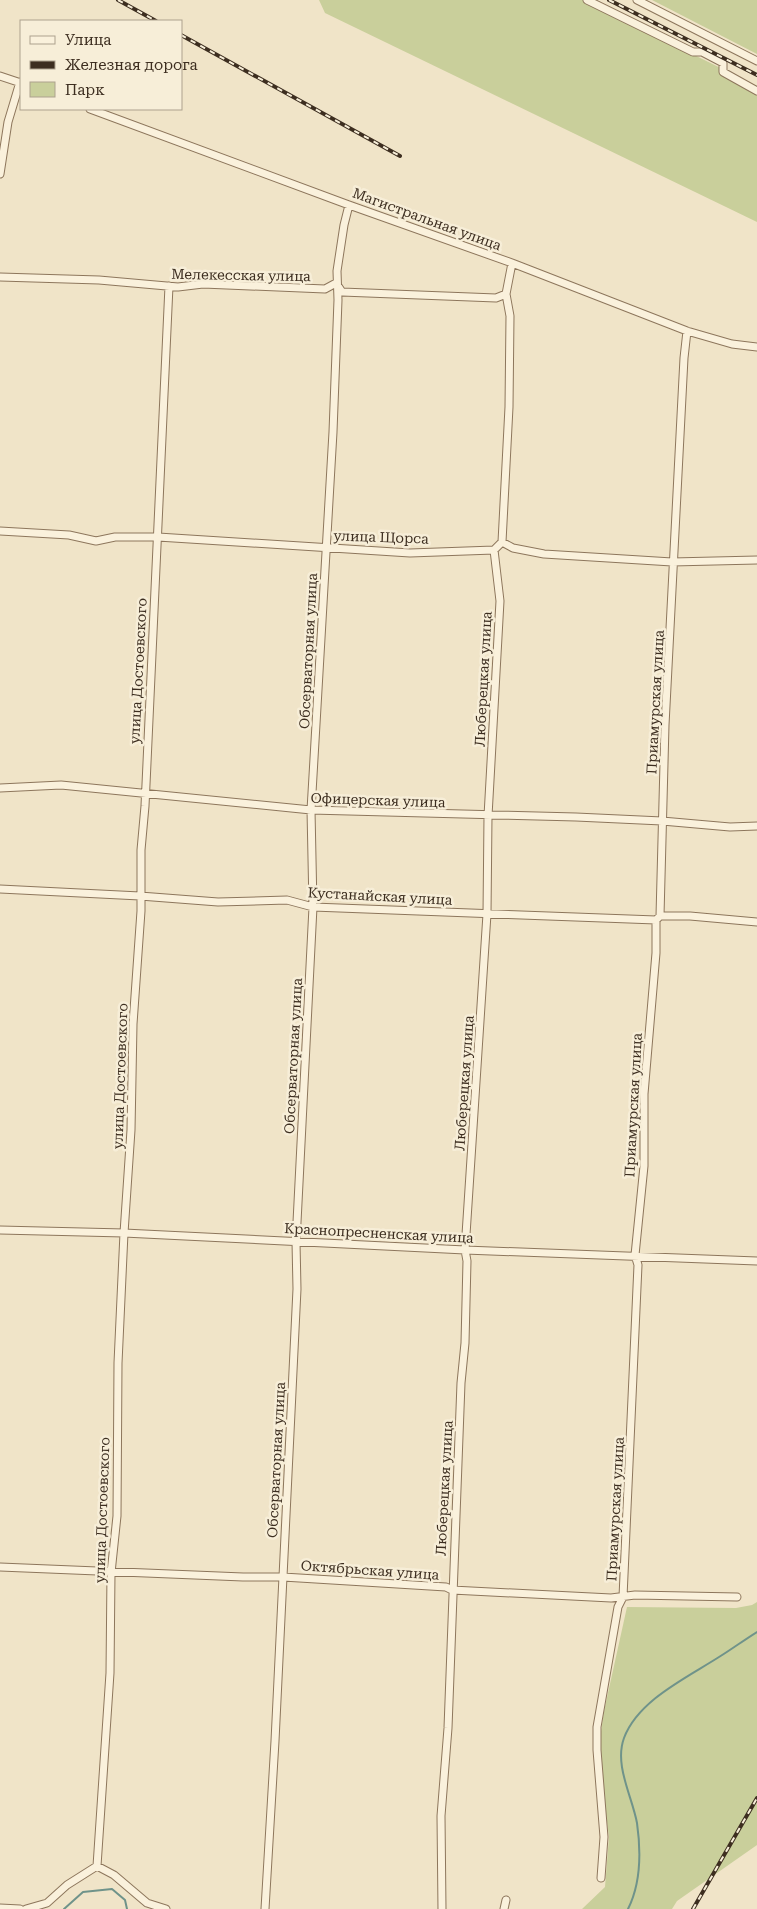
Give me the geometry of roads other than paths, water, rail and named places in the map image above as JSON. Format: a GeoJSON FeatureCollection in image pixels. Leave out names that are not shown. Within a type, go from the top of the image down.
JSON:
{"type":"FeatureCollection","features":[{"type":"Feature","properties":{"kind":"street"},"geometry":{"type":"LineString","coordinates":[[587,0],[693,52],[702,52],[723,64],[723,72],[757,91]]}},
{"type":"Feature","properties":{"kind":"street"},"geometry":{"type":"LineString","coordinates":[[637,0],[757,61]]}},
{"type":"Feature","properties":{"kind":"street"},"geometry":{"type":"LineString","coordinates":[[0,76],[20,82],[8,122],[0,174]]}},
{"type":"Feature","properties":{"kind":"street","name":"Магистральная улица"},"geometry":{"type":"LineString","coordinates":[[93,110],[512,263],[687,331],[732,344],[757,347]]}},
{"type":"Feature","properties":{"kind":"street","name":"Обсерваторная улица"},"geometry":{"type":"LineString","coordinates":[[265,1909],[276,1741],[296,1299],[296,1242],[313,907],[311,810],[333,422],[338,300],[336,284],[344,226],[349,205]]}},
{"type":"Feature","properties":{"kind":"street"},"geometry":{"type":"LineString","coordinates":[[494,550],[502,542],[509,407],[510,316],[506,294],[512,263]]}},
{"type":"Feature","properties":{"kind":"street","name":"Мелекесская улица"},"geometry":{"type":"LineString","coordinates":[[0,277],[98,280],[178,287],[203,284],[325,289],[336,284]]}},
{"type":"Feature","properties":{"kind":"street"},"geometry":{"type":"LineString","coordinates":[[336,284],[342,292],[367,294],[496,298],[506,294]]}},
{"type":"Feature","properties":{"kind":"street","name":"улица Достоевского"},"geometry":{"type":"LineString","coordinates":[[97,1866],[110,1674],[111,1573],[117,1516],[118,1363],[131,1130],[133,1024],[140,911],[140,850],[145,795],[158,538],[166,325],[170,286]]}},
{"type":"Feature","properties":{"kind":"street","name":"Приамурская улица"},"geometry":{"type":"LineString","coordinates":[[602,1878],[604,1837],[597,1727],[618,1607],[623,1597],[638,1265],[635,1256],[644,1166],[644,1094],[658,918],[672,562],[683,368],[687,331]]}},
{"type":"Feature","properties":{"kind":"street","name":"улица Щорса"},"geometry":{"type":"LineString","coordinates":[[0,531],[69,535],[96,541],[115,537],[158,538],[410,553],[494,550]]}},
{"type":"Feature","properties":{"kind":"street"},"geometry":{"type":"LineString","coordinates":[[502,542],[513,548],[544,554],[672,562],[757,560]]}},
{"type":"Feature","properties":{"kind":"street","name":"Люберецкая улица"},"geometry":{"type":"LineString","coordinates":[[442,1909],[441,1816],[448,1728],[461,1383],[465,1343],[467,1261],[465,1250],[487,914],[488,816],[500,601],[494,550]]}},
{"type":"Feature","properties":{"kind":"street","name":"Офицерская улица"},"geometry":{"type":"LineString","coordinates":[[0,788],[61,785],[145,795],[311,810],[662,821],[730,827],[757,826]]}},
{"type":"Feature","properties":{"kind":"street","name":"Кустанайская улица"},"geometry":{"type":"LineString","coordinates":[[0,889],[218,902],[287,900],[313,907],[487,914],[658,918],[690,916],[757,922]]}},
{"type":"Feature","properties":{"kind":"street","name":"Краснопресненская улица"},"geometry":{"type":"LineString","coordinates":[[0,1230],[124,1233],[465,1250],[757,1261]]}},
{"type":"Feature","properties":{"kind":"street","name":"Октябрьская улица"},"geometry":{"type":"LineString","coordinates":[[0,1567],[111,1573],[283,1577],[446,1587],[452,1590],[611,1598],[737,1597]]}},
{"type":"Feature","properties":{"kind":"street"},"geometry":{"type":"LineString","coordinates":[[26,1909],[47,1903],[67,1886],[97,1866],[114,1875],[147,1903],[166,1909]]}},
{"type":"Feature","properties":{"kind":"street"},"geometry":{"type":"LineString","coordinates":[[504,1909],[506,1900]]}},
{"type":"Feature","properties":{"kind":"street"},"geometry":{"type":"LineString","coordinates":[[0,1908],[20,1909]]}},
{"type":"Feature","properties":{"kind":"waterway"},"geometry":{"type":"LineString","coordinates":[[628,1909],[638,1878],[639,1845],[635,1813],[622,1770],[621,1748],[624,1738],[640,1712],[652,1701],[679,1681],[757,1632]]}},
{"type":"Feature","properties":{"kind":"waterway"},"geometry":{"type":"LineString","coordinates":[[64,1909],[83,1892],[112,1889],[125,1900],[127,1909]]}},
{"type":"Feature","properties":{"kind":"railway"},"geometry":{"type":"LineString","coordinates":[[118,0],[154,20]]}},
{"type":"Feature","properties":{"kind":"railway"},"geometry":{"type":"LineString","coordinates":[[609,0],[757,75]]}},
{"type":"Feature","properties":{"kind":"railway"},"geometry":{"type":"LineString","coordinates":[[182,36],[400,156]]}},
{"type":"Feature","properties":{"kind":"railway"},"geometry":{"type":"LineString","coordinates":[[693,1909],[757,1798]]}}]}
